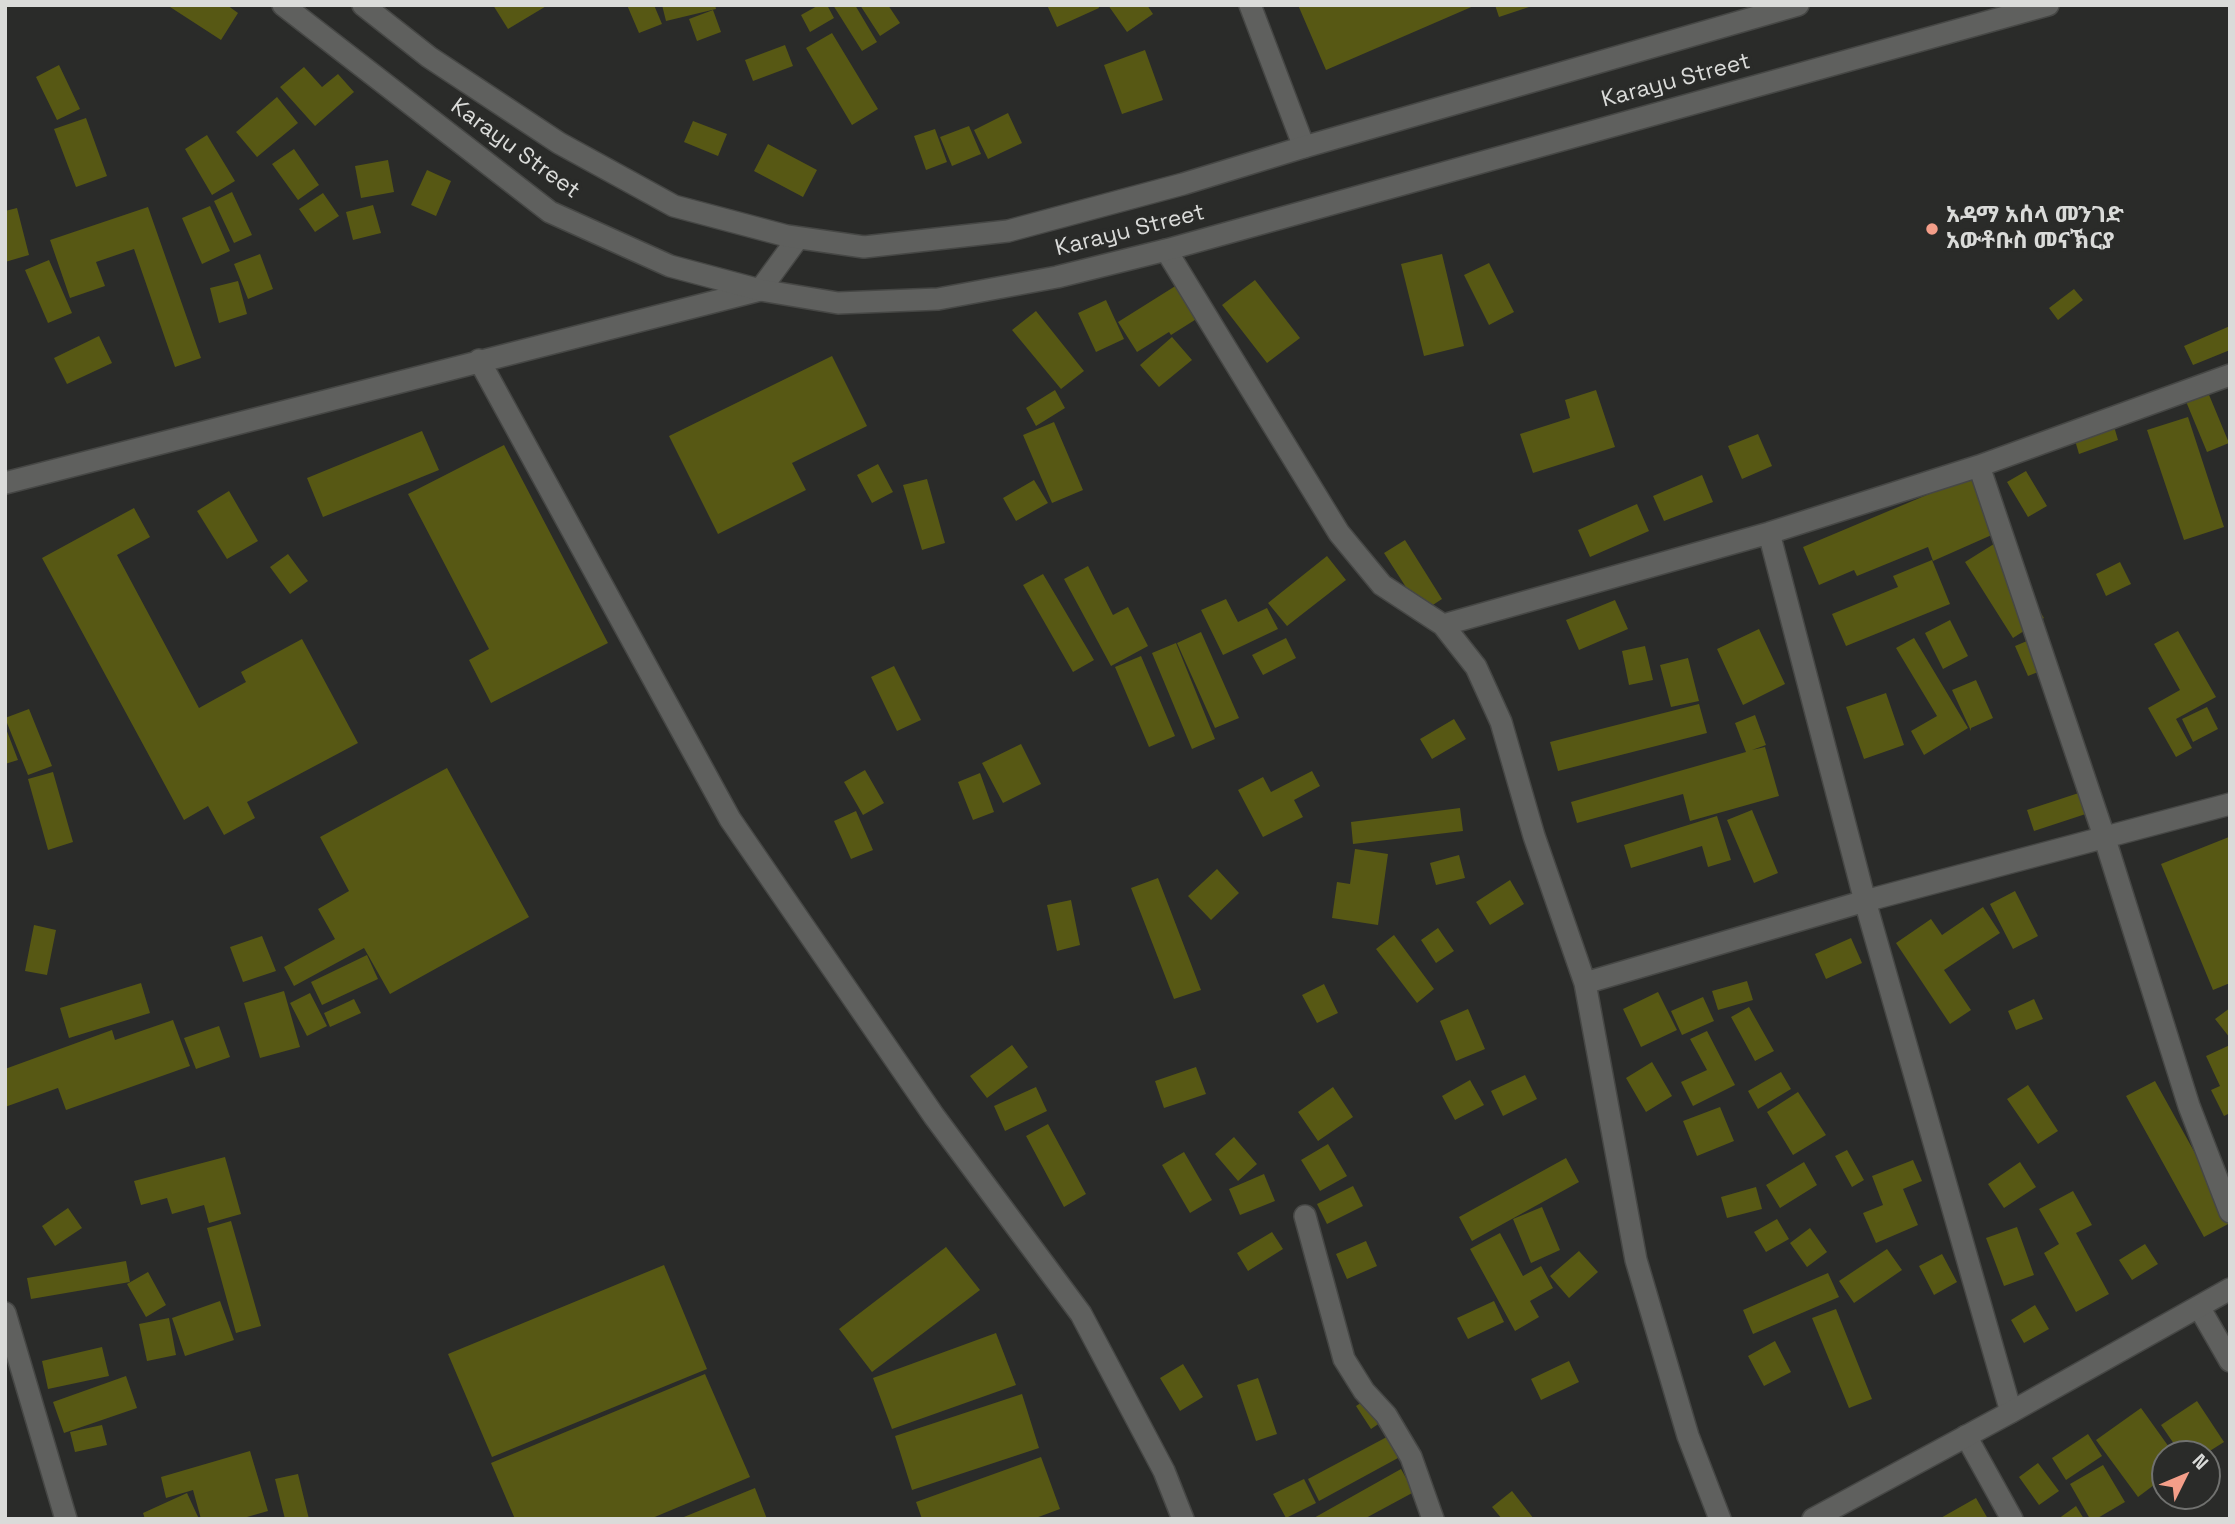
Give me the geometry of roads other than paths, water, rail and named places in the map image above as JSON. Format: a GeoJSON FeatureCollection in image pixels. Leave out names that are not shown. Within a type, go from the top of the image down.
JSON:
{"type":"FeatureCollection","features":[{"type":"Feature","properties":{"kind":"street","name":"Karayu Street"},"geometry":{"type":"LineString","coordinates":[[283,5],[550,212],[670,266],[760,290],[838,303],[938,299],[1057,277],[1166,250],[2048,5]]}},
{"type":"Feature","properties":{"kind":"street","name":"Karayu Street"},"geometry":{"type":"LineString","coordinates":[[363,5],[429,57],[559,143],[674,206],[798,238],[864,247],[1008,231],[1183,184],[1774,8],[1798,5]]}},
{"type":"Feature","properties":{"kind":"street"},"geometry":{"type":"LineString","coordinates":[[1250,5],[1304,147]]}},
{"type":"Feature","properties":{"kind":"street"},"geometry":{"type":"LineString","coordinates":[[5,483],[760,290],[798,238]]}},
{"type":"Feature","properties":{"kind":"street"},"geometry":{"type":"LineString","coordinates":[[1166,250],[1339,533],[1382,585],[1443,625],[1476,667],[1501,722],[1534,836],[1585,983],[1636,1260],[1688,1436],[1720,1519]]}},
{"type":"Feature","properties":{"kind":"street"},"geometry":{"type":"LineString","coordinates":[[479,360],[730,819],[934,1116],[1081,1314],[1164,1471],[1183,1519]]}},
{"type":"Feature","properties":{"kind":"street"},"geometry":{"type":"LineString","coordinates":[[1443,625],[1769,533],[1979,466],[2230,375]]}},
{"type":"Feature","properties":{"kind":"street"},"geometry":{"type":"LineString","coordinates":[[1979,466],[2105,836],[2189,1106],[2230,1212]]}},
{"type":"Feature","properties":{"kind":"street"},"geometry":{"type":"LineString","coordinates":[[1769,533],[1865,901],[2011,1412]]}},
{"type":"Feature","properties":{"kind":"street"},"geometry":{"type":"LineString","coordinates":[[1585,983],[1865,901],[2230,804]]}},
{"type":"Feature","properties":{"kind":"street"},"geometry":{"type":"LineString","coordinates":[[1305,1216],[1345,1359],[1364,1391],[1386,1415],[1411,1457],[1433,1519]]}},
{"type":"Feature","properties":{"kind":"street"},"geometry":{"type":"LineString","coordinates":[[1813,1519],[2230,1289]]}},
{"type":"Feature","properties":{"kind":"street"},"geometry":{"type":"LineString","coordinates":[[2199,1307],[2230,1360]]}},
{"type":"Feature","properties":{"kind":"street"},"geometry":{"type":"LineString","coordinates":[[5,1313],[66,1519]]}},
{"type":"Feature","properties":{"kind":"street"},"geometry":{"type":"LineString","coordinates":[[1966,1436],[2012,1519]]}},
{"type":"Feature","properties":{"kind":"place","name":"አዳማ አሰላ መንገድ አውቶቡስ መናኽርያ"},"geometry":{"type":"Point","coordinates":[1932,229]}}]}
